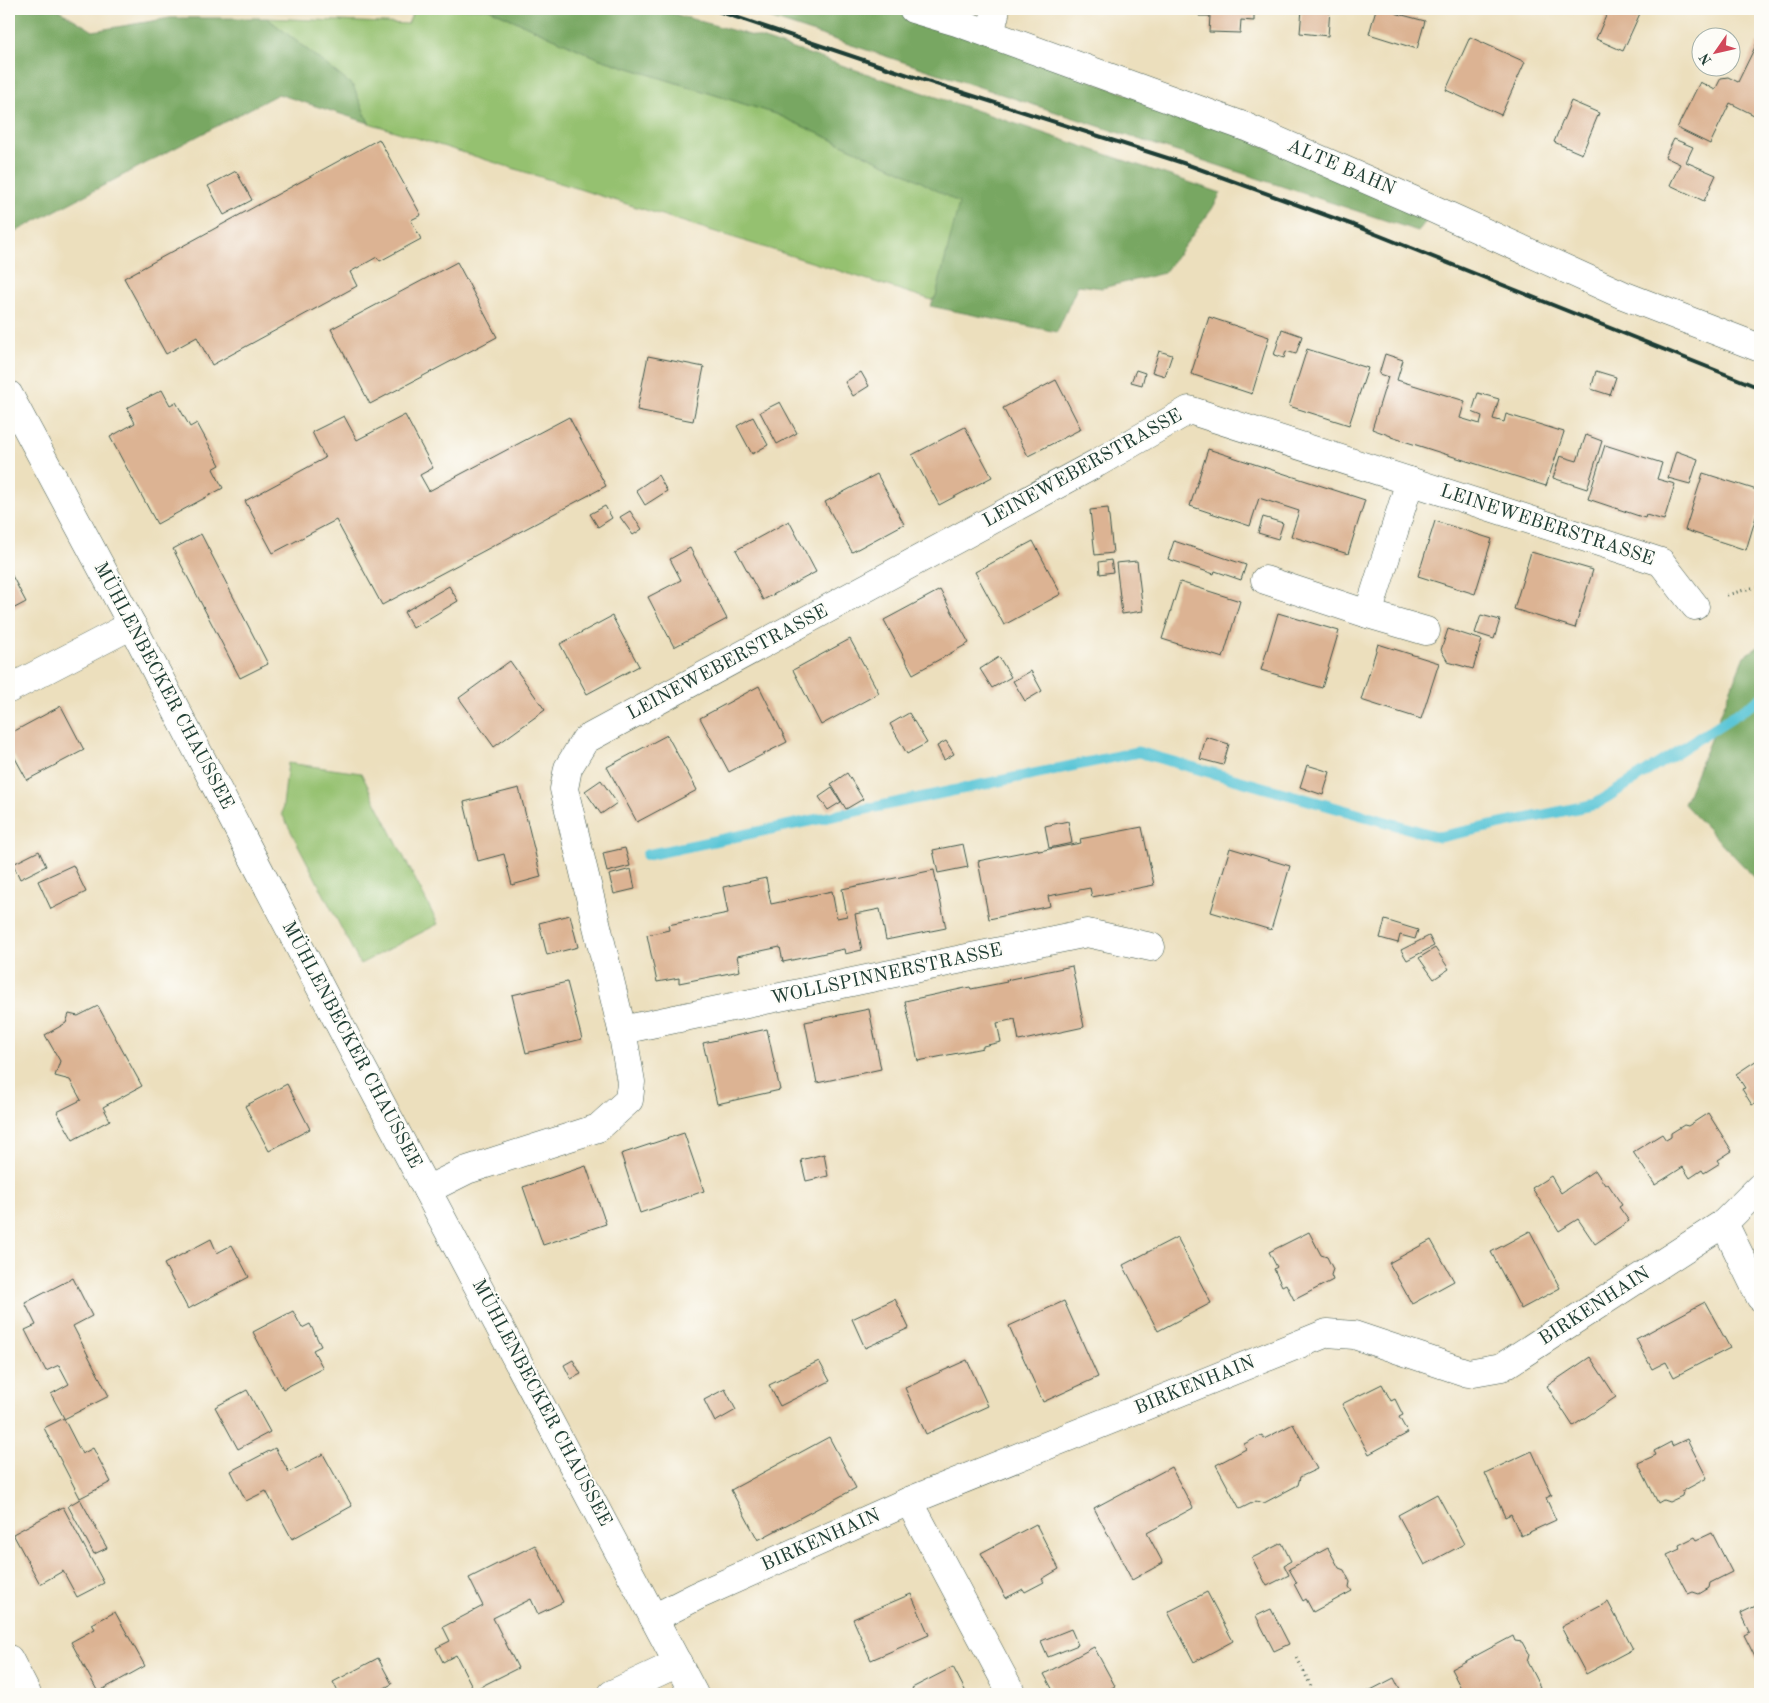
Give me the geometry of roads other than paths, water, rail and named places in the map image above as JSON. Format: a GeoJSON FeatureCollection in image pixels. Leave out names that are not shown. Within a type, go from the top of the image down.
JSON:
{"type":"FeatureCollection","features":[{"type":"Feature","properties":{"kind":"street","name":"ALTE BAHN"},"geometry":{"type":"LineString","coordinates":[[914,9],[992,22],[1246,127],[1429,206],[1623,295],[1760,348]]}},
{"type":"Feature","properties":{"kind":"street","name":"MÜHLENBECKER CHAUSSEE"},"geometry":{"type":"LineString","coordinates":[[9,395],[132,625],[427,1190],[694,1694]]}},
{"type":"Feature","properties":{"kind":"street","name":"LEINEWEBERSTRASSE"},"geometry":{"type":"LineString","coordinates":[[427,1190],[467,1170],[598,1128],[628,1100],[631,1082],[622,1030],[564,789],[568,768],[585,740],[1097,463],[1189,410],[1661,562],[1695,606]]}},
{"type":"Feature","properties":{"kind":"street"},"geometry":{"type":"LineString","coordinates":[[1368,614],[1410,481]]}},
{"type":"Feature","properties":{"kind":"street"},"geometry":{"type":"LineString","coordinates":[[1265,580],[1426,631]]}},
{"type":"Feature","properties":{"kind":"street"},"geometry":{"type":"LineString","coordinates":[[9,689],[132,625]]}},
{"type":"Feature","properties":{"kind":"street","name":"WOLLSPINNERSTRASSE"},"geometry":{"type":"LineString","coordinates":[[622,1030],[1088,933],[1151,947]]}},
{"type":"Feature","properties":{"kind":"street","name":"BIRKENHAIN"},"geometry":{"type":"LineString","coordinates":[[654,1618],[697,1596],[909,1501],[1327,1333],[1354,1335],[1468,1373],[1502,1367],[1724,1223],[1760,1188]]}},
{"type":"Feature","properties":{"kind":"street"},"geometry":{"type":"LineString","coordinates":[[1724,1223],[1760,1297]]}},
{"type":"Feature","properties":{"kind":"street"},"geometry":{"type":"LineString","coordinates":[[909,1501],[1012,1694]]}},
{"type":"Feature","properties":{"kind":"street"},"geometry":{"type":"LineString","coordinates":[[9,1659],[27,1694]]}},
{"type":"Feature","properties":{"kind":"street"},"geometry":{"type":"LineString","coordinates":[[612,1694],[678,1663]]}},
{"type":"Feature","properties":{"kind":"waterway"},"geometry":{"type":"LineString","coordinates":[[647,855],[1138,752],[1439,837],[1596,804],[1760,699]]}},
{"type":"Feature","properties":{"kind":"railway"},"geometry":{"type":"LineString","coordinates":[[712,9],[908,75],[1183,163],[1353,225],[1760,388]]}}]}
